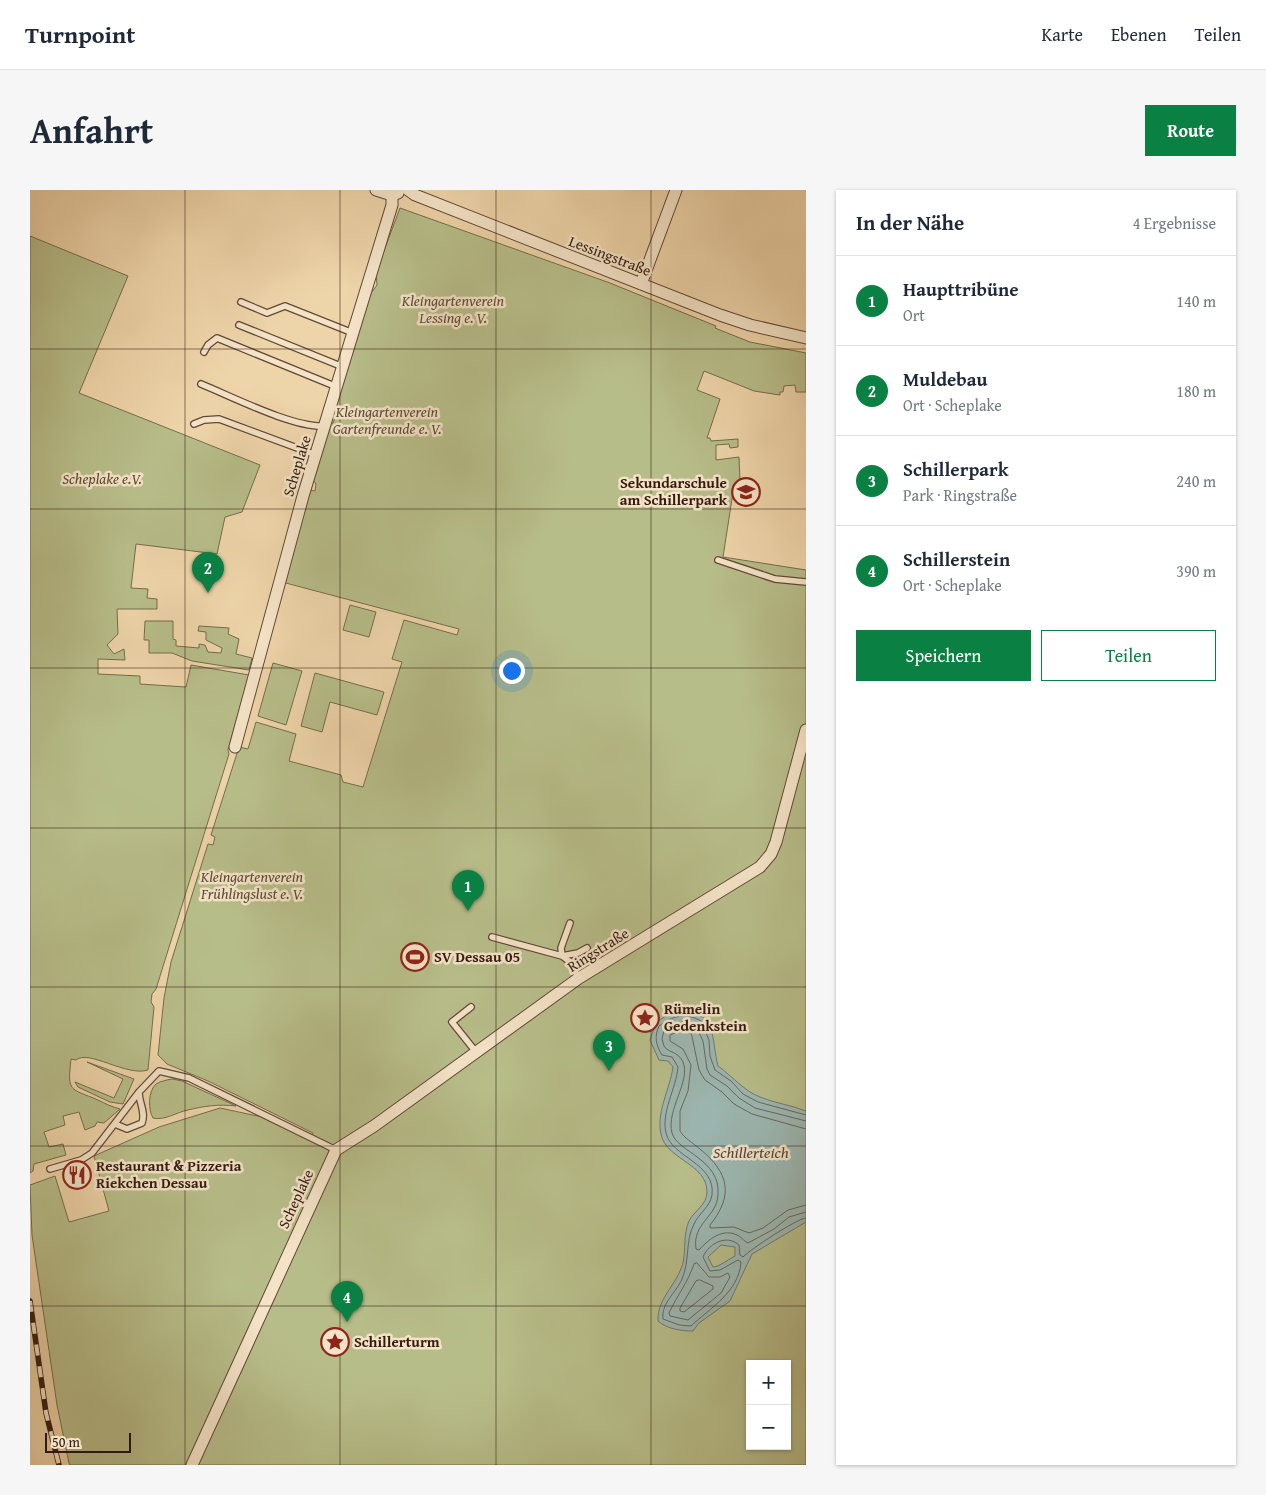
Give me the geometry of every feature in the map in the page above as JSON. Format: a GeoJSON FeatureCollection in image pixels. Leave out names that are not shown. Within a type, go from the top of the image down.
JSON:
{"type":"FeatureCollection","features":[{"type":"Feature","properties":{"kind":"street"},"geometry":{"type":"LineString","coordinates":[[376,190],[392,195]]}},
{"type":"Feature","properties":{"kind":"street","name":"Lessingstraße"},"geometry":{"type":"LineString","coordinates":[[392,195],[406,190],[414,196],[743,323],[806,338]]}},
{"type":"Feature","properties":{"kind":"street"},"geometry":{"type":"LineString","coordinates":[[641,284],[676,190]]}},
{"type":"Feature","properties":{"kind":"street","name":"Scheplake"},"geometry":{"type":"LineString","coordinates":[[235,747],[278,583],[392,205],[392,195]]}},
{"type":"Feature","properties":{"kind":"street","name":"Ringstraße"},"geometry":{"type":"LineString","coordinates":[[336,1150],[374,1126],[579,978],[750,874],[766,861],[776,842],[806,730]]}},
{"type":"Feature","properties":{"kind":"street","name":"Scheplake"},"geometry":{"type":"LineString","coordinates":[[192,1465],[336,1150]]}},
{"type":"Feature","properties":{"kind":"lane"},"geometry":{"type":"LineString","coordinates":[[241,302],[267,313],[285,306],[353,333]]}},
{"type":"Feature","properties":{"kind":"lane"},"geometry":{"type":"LineString","coordinates":[[239,325],[343,367]]}},
{"type":"Feature","properties":{"kind":"lane"},"geometry":{"type":"LineString","coordinates":[[204,352],[217,338],[337,387]]}},
{"type":"Feature","properties":{"kind":"lane"},"geometry":{"type":"LineString","coordinates":[[201,384],[296,422],[315,427],[325,426]]}},
{"type":"Feature","properties":{"kind":"lane"},"geometry":{"type":"LineString","coordinates":[[194,424],[204,420],[219,419],[316,455]]}},
{"type":"Feature","properties":{"kind":"lane"},"geometry":{"type":"LineString","coordinates":[[718,560],[774,579],[806,582]]}},
{"type":"Feature","properties":{"kind":"lane"},"geometry":{"type":"LineString","coordinates":[[562,956],[561,948],[570,923]]}},
{"type":"Feature","properties":{"kind":"lane"},"geometry":{"type":"LineString","coordinates":[[492,937],[562,956],[569,961],[579,978]]}},
{"type":"Feature","properties":{"kind":"lane"},"geometry":{"type":"LineString","coordinates":[[562,956],[578,954],[587,948]]}},
{"type":"Feature","properties":{"kind":"lane"},"geometry":{"type":"LineString","coordinates":[[471,1006],[452,1022],[476,1052]]}},
{"type":"Feature","properties":{"kind":"lane"},"geometry":{"type":"LineString","coordinates":[[50,1169],[81,1160],[92,1153],[139,1092],[158,1072],[189,1078],[336,1150]]}},
{"type":"Feature","properties":{"kind":"lane"},"geometry":{"type":"LineString","coordinates":[[115,1124],[127,1129],[142,1123],[144,1112],[139,1101],[139,1092]]}},
{"type":"Feature","properties":{"kind":"green space"},"geometry":{"type":"Polygon","coordinates":[[[400,208],[610,283],[716,326],[715,328],[750,342],[806,353],[806,392],[796,392],[795,385],[784,386],[783,392],[780,392],[780,395],[754,391],[704,371],[697,390],[720,399],[707,438],[710,438],[711,441],[738,439],[738,447],[730,448],[729,444],[716,445],[716,460],[739,457],[740,481],[734,486],[723,557],[806,570],[806,1465],[70,1465],[69,1463],[57,1405],[32,1235],[30,1185],[55,1176],[69,1222],[109,1211],[94,1156],[159,1127],[220,1108],[262,1117],[309,1140],[313,1133],[208,1081],[167,1064],[158,1055],[164,998],[171,962],[208,844],[213,845],[215,837],[211,835],[239,747],[248,749],[256,722],[296,734],[289,761],[341,775],[343,782],[363,787],[402,662],[392,659],[404,620],[457,635],[459,629],[282,582],[309,490],[315,491],[316,484],[313,480],[330,424],[333,423],[338,410],[334,409],[369,296],[377,285],[376,272],[400,208]]]}},
{"type":"Feature","properties":{"kind":"green space","name":"Scheplake e.V."},"geometry":{"type":"Polygon","coordinates":[[[30,236],[128,276],[79,393],[260,465],[242,512],[225,517],[217,554],[136,544],[131,588],[148,589],[147,598],[157,599],[157,609],[117,609],[118,634],[107,645],[114,654],[124,649],[125,660],[98,659],[98,674],[140,676],[140,684],[186,687],[191,665],[249,675],[228,750],[229,754],[156,989],[152,994],[151,1002],[154,1007],[148,1070],[130,1070],[89,1058],[71,1059],[70,1084],[72,1088],[120,1109],[104,1123],[97,1122],[95,1126],[85,1130],[79,1112],[63,1116],[65,1125],[44,1132],[49,1147],[63,1144],[66,1155],[34,1164],[33,1171],[30,1173],[30,236]]]}},
{"type":"Feature","properties":{"kind":"green space"},"geometry":{"type":"Polygon","coordinates":[[[350,605],[376,612],[369,637],[343,630],[350,605]]]}},
{"type":"Feature","properties":{"kind":"green space"},"geometry":{"type":"Polygon","coordinates":[[[145,621],[173,621],[173,639],[176,640],[176,646],[199,648],[199,644],[205,645],[208,652],[221,653],[222,648],[206,640],[206,632],[198,631],[199,626],[229,628],[228,634],[239,639],[236,654],[252,658],[249,670],[192,661],[172,653],[149,653],[149,640],[144,640],[145,621]]]}},
{"type":"Feature","properties":{"kind":"green space"},"geometry":{"type":"Polygon","coordinates":[[[273,663],[302,671],[286,725],[258,716],[273,663]]]}},
{"type":"Feature","properties":{"kind":"green space"},"geometry":{"type":"Polygon","coordinates":[[[315,673],[384,692],[377,715],[330,702],[322,732],[301,726],[315,673]]]}},
{"type":"Feature","properties":{"kind":"green space"},"geometry":{"type":"Polygon","coordinates":[[[87,1062],[134,1079],[123,1104],[110,1102],[78,1087],[75,1082],[114,1098],[123,1079],[87,1062]]]}},
{"type":"Feature","properties":{"kind":"green space"},"geometry":{"type":"Polygon","coordinates":[[[172,1079],[182,1081],[236,1106],[206,1106],[162,1118],[153,1118],[150,1110],[151,1091],[156,1084],[172,1079]]]}},
{"type":"Feature","properties":{"kind":"water","name":"Schillerteich"},"geometry":{"type":"Polygon","coordinates":[[[683,1010],[694,1012],[708,1023],[718,1066],[743,1087],[765,1099],[806,1111],[806,1222],[752,1254],[730,1301],[699,1323],[693,1331],[674,1329],[658,1321],[664,1298],[683,1263],[689,1221],[705,1201],[707,1192],[701,1174],[670,1150],[664,1143],[661,1134],[660,1117],[673,1067],[668,1061],[659,1060],[650,1040],[656,1022],[673,1012],[683,1010]],[[721,1245],[708,1257],[713,1267],[735,1256],[735,1247],[721,1245]]]}},
{"type":"Feature","properties":{"kind":"railway"},"geometry":{"type":"LineString","coordinates":[[30,1301],[46,1413],[59,1465]]}},
{"type":"Feature","properties":{"kind":"place","name":"Sekundarschule am Schillerpark"},"geometry":{"type":"Point","coordinates":[746,492]}},
{"type":"Feature","properties":{"kind":"place","name":"Muldebau"},"geometry":{"type":"Point","coordinates":[208,593]}},
{"type":"Feature","properties":{"kind":"place","name":"Haupttribüne"},"geometry":{"type":"Point","coordinates":[468,911]}},
{"type":"Feature","properties":{"kind":"place","name":"SV Dessau 05"},"geometry":{"type":"Point","coordinates":[415,957]}},
{"type":"Feature","properties":{"kind":"place","name":"Rümelin Gedenkstein"},"geometry":{"type":"Point","coordinates":[645,1018]}},
{"type":"Feature","properties":{"kind":"place","name":"Schillerpark"},"geometry":{"type":"Point","coordinates":[609,1071]}},
{"type":"Feature","properties":{"kind":"place","name":"Restaurant & Pizzeria Riekchen Dessau"},"geometry":{"type":"Point","coordinates":[77,1175]}},
{"type":"Feature","properties":{"kind":"place","name":"Schillerstein"},"geometry":{"type":"Point","coordinates":[347,1322]}},
{"type":"Feature","properties":{"kind":"place","name":"Schillerturm"},"geometry":{"type":"Point","coordinates":[335,1342]}},
{"type":"Feature","properties":{"kind":"park label","name":"Kleingartenverein Lessing e. V."},"geometry":{"type":"Point","coordinates":[453,310]}},
{"type":"Feature","properties":{"kind":"park label","name":"Kleingartenverein Gartenfreunde e. V."},"geometry":{"type":"Point","coordinates":[387,420]}},
{"type":"Feature","properties":{"kind":"park label","name":"Kleingartenverein Frühlingslust e. V."},"geometry":{"type":"Point","coordinates":[252,886]}}]}
